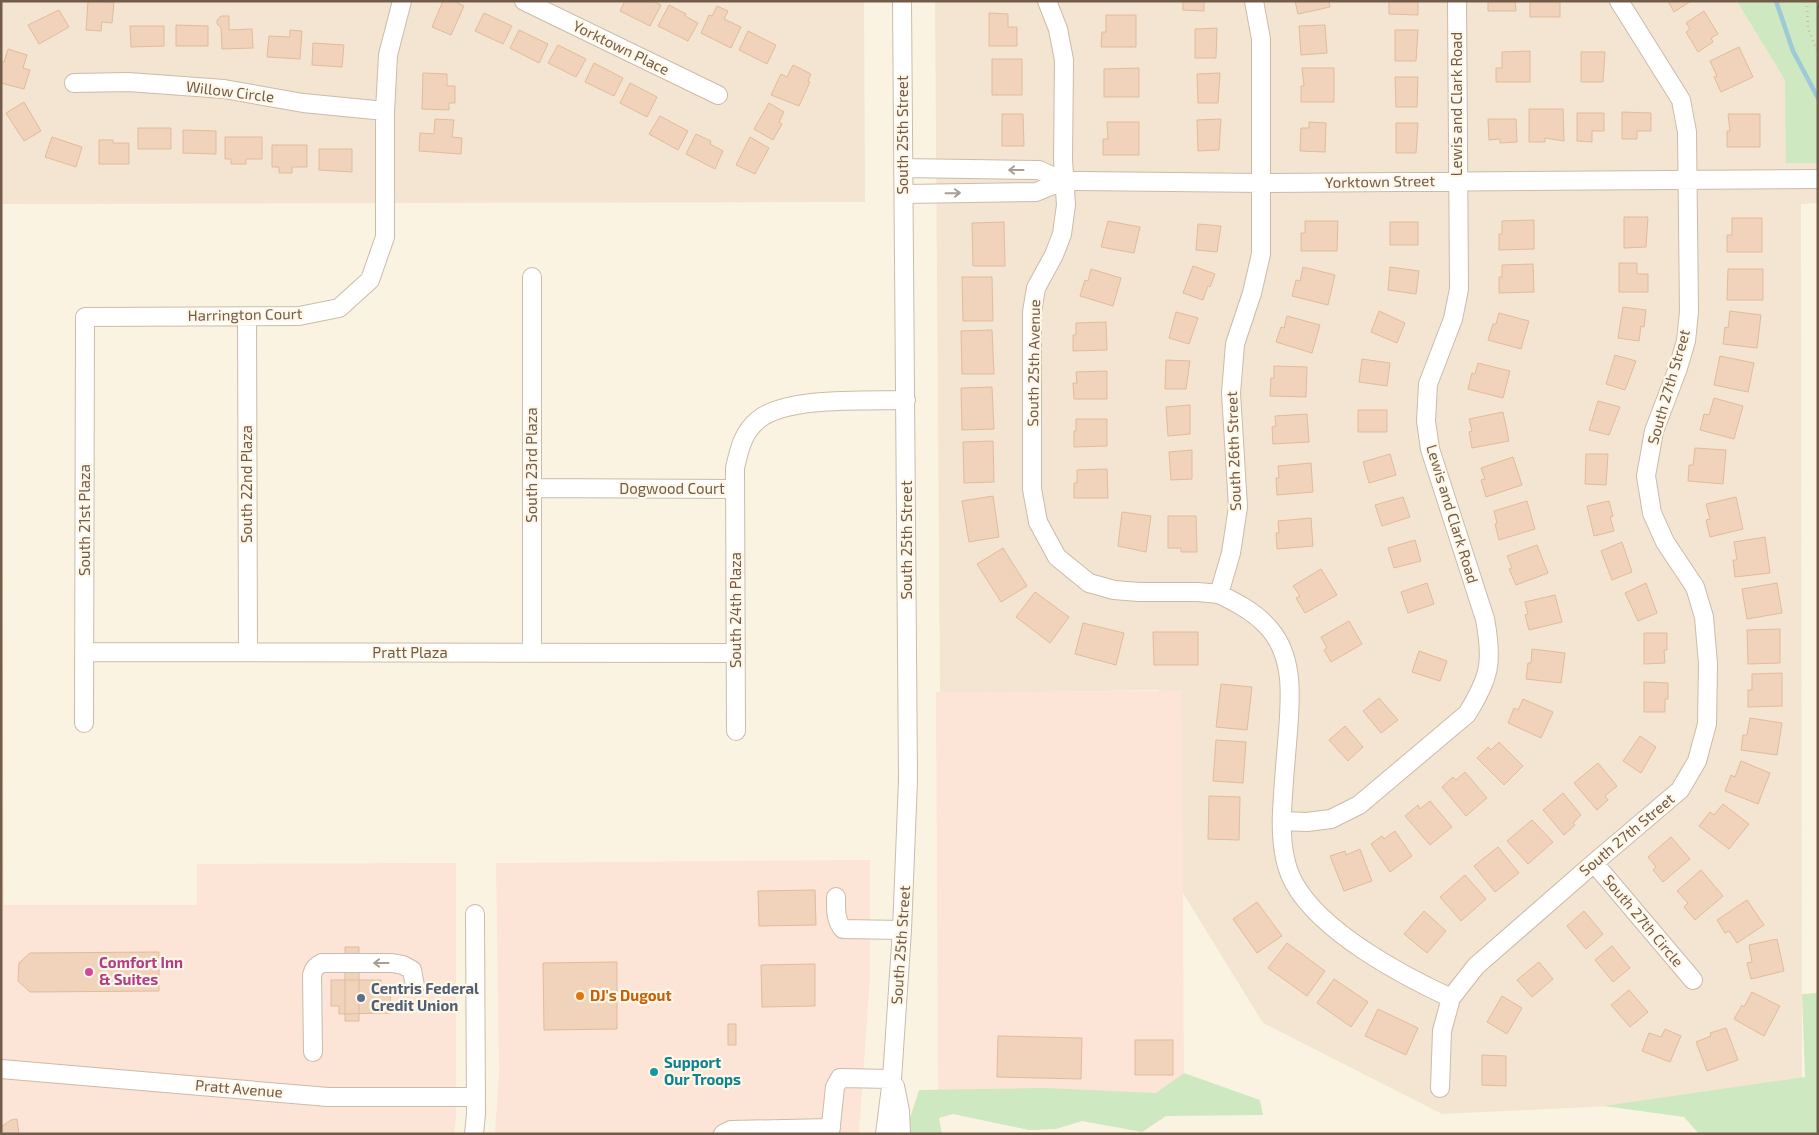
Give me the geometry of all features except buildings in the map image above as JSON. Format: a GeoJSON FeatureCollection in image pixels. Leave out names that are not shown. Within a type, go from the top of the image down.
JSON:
{"type":"FeatureCollection","features":[{"type":"Feature","properties":{"kind":"street","name":"Harrington Court"},"geometry":{"type":"LineString","coordinates":[[85,317],[299,316],[339,308],[370,280],[385,237],[385,110],[388,55],[402,1]]}},
{"type":"Feature","properties":{"kind":"street","name":"Yorktown Place"},"geometry":{"type":"LineString","coordinates":[[524,1],[718,95]]}},
{"type":"Feature","properties":{"kind":"street","name":"South 25th Street"},"geometry":{"type":"LineString","coordinates":[[885,1134],[892,1079],[902,930],[908,780],[902,1]]}},
{"type":"Feature","properties":{"kind":"street","name":"South 25th Avenue"},"geometry":{"type":"LineString","coordinates":[[1047,1],[1058,29],[1064,60],[1063,181],[1066,204],[1062,234],[1054,255],[1036,288],[1032,312],[1032,489],[1038,522],[1057,557],[1090,583],[1114,590],[1218,594]]}},
{"type":"Feature","properties":{"kind":"street","name":"South 26th Street"},"geometry":{"type":"LineString","coordinates":[[1218,594],[1231,552],[1238,507],[1231,393],[1235,344],[1252,293],[1261,254],[1261,39],[1254,1]]}},
{"type":"Feature","properties":{"kind":"street","name":"Lewis and Clark Road"},"geometry":{"type":"LineString","coordinates":[[1282,821],[1308,822],[1331,819],[1359,805],[1467,714],[1480,694],[1487,675],[1490,646],[1485,619],[1430,449],[1426,421],[1428,384],[1453,319],[1459,289],[1457,1]]}},
{"type":"Feature","properties":{"kind":"street","name":"South 27th Street"},"geometry":{"type":"LineString","coordinates":[[1440,1088],[1442,1031],[1451,998],[1476,966],[1594,862],[1680,790],[1697,761],[1707,724],[1708,664],[1704,617],[1694,587],[1665,542],[1652,513],[1646,476],[1654,431],[1678,368],[1686,341],[1689,312],[1687,132],[1680,100],[1619,1]]}},
{"type":"Feature","properties":{"kind":"street","name":"Willow Circle"},"geometry":{"type":"LineString","coordinates":[[74,83],[128,82],[224,89],[303,103],[385,110]]}},
{"type":"Feature","properties":{"kind":"street","name":"Yorktown Street"},"geometry":{"type":"LineString","coordinates":[[903,168],[1039,170],[1063,181]]}},
{"type":"Feature","properties":{"kind":"street","name":"Yorktown Street"},"geometry":{"type":"LineString","coordinates":[[904,194],[1036,192],[1063,181],[1262,183],[1818,179]]}},
{"type":"Feature","properties":{"kind":"street","name":"South 23rd Plaza"},"geometry":{"type":"LineString","coordinates":[[532,277],[532,653]]}},
{"type":"Feature","properties":{"kind":"street","name":"South 21st Plaza"},"geometry":{"type":"LineString","coordinates":[[84,723],[85,317]]}},
{"type":"Feature","properties":{"kind":"street","name":"South 22nd Plaza"},"geometry":{"type":"LineString","coordinates":[[247,317],[248,652]]}},
{"type":"Feature","properties":{"kind":"street","name":"Dogwood Court"},"geometry":{"type":"LineString","coordinates":[[532,488],[735,489],[735,468],[739,448],[747,432],[758,419],[796,405],[848,401],[906,400]]}},
{"type":"Feature","properties":{"kind":"street","name":"South 24th Plaza"},"geometry":{"type":"LineString","coordinates":[[735,489],[736,732]]}},
{"type":"Feature","properties":{"kind":"street"},"geometry":{"type":"LineString","coordinates":[[1218,594],[1236,602],[1267,625],[1278,641],[1285,659],[1290,679],[1290,705],[1282,821],[1283,848],[1293,882],[1308,904],[1337,930],[1380,961],[1414,981],[1451,998]]}},
{"type":"Feature","properties":{"kind":"street","name":"Pratt Plaza"},"geometry":{"type":"LineString","coordinates":[[84,652],[736,653]]}},
{"type":"Feature","properties":{"kind":"street","name":"South 27th Circle"},"geometry":{"type":"LineString","coordinates":[[1594,862],[1693,980]]}},
{"type":"Feature","properties":{"kind":"street"},"geometry":{"type":"LineString","coordinates":[[836,897],[836,914],[839,924],[843,929],[902,930]]}},
{"type":"Feature","properties":{"kind":"street"},"geometry":{"type":"LineString","coordinates":[[474,1134],[476,1097],[475,914]]}},
{"type":"Feature","properties":{"kind":"street"},"geometry":{"type":"LineString","coordinates":[[313,1052],[312,974],[318,965],[322,963],[392,963],[403,965],[412,970],[415,986]]}},
{"type":"Feature","properties":{"kind":"street","name":"Pratt Avenue"},"geometry":{"type":"LineString","coordinates":[[1,1069],[328,1097],[476,1097]]}},
{"type":"Feature","properties":{"kind":"street"},"geometry":{"type":"LineString","coordinates":[[723,1134],[732,1130],[831,1131],[835,1087],[840,1078],[892,1079]]}},
{"type":"Feature","properties":{"kind":"street","name":"South 25th Street"},"geometry":{"type":"LineString","coordinates":[[892,1079],[898,1094],[901,1134]]}},
{"type":"Feature","properties":{"kind":"path"},"geometry":{"type":"LineString","coordinates":[[1807,1],[1808,28],[1818,52]]}},
{"type":"Feature","properties":{"kind":"shaded area"},"geometry":{"type":"Polygon","coordinates":[[[1,1],[864,1],[865,202],[1,204],[1,1]]]}},
{"type":"Feature","properties":{"kind":"shaded area"},"geometry":{"type":"Polygon","coordinates":[[[935,1],[1818,1],[1818,203],[1801,204],[1802,1097],[1442,1114],[1263,1023],[1178,885],[1179,705],[1158,690],[940,694],[935,1]]]}},
{"type":"Feature","properties":{"kind":"shaded area"},"geometry":{"type":"Polygon","coordinates":[[[1,336],[4,905],[197,905],[197,864],[456,863],[456,1117],[454,1134],[1,1134],[1,336]]]}},
{"type":"Feature","properties":{"kind":"shaded area"},"geometry":{"type":"Polygon","coordinates":[[[1182,691],[1184,1097],[938,1098],[936,692],[1182,691]]]}},
{"type":"Feature","properties":{"kind":"shaded area"},"geometry":{"type":"Polygon","coordinates":[[[870,860],[870,977],[859,1134],[495,1134],[499,1071],[496,863],[870,860]]]}},
{"type":"Feature","properties":{"kind":"green space"},"geometry":{"type":"Polygon","coordinates":[[[1737,1],[1818,1],[1818,163],[1786,163],[1785,80],[1737,1]]]}},
{"type":"Feature","properties":{"kind":"green space"},"geometry":{"type":"Polygon","coordinates":[[[1818,993],[1818,1134],[1699,1134],[1684,1117],[1604,1106],[1805,1077],[1802,994],[1818,993]]]}},
{"type":"Feature","properties":{"kind":"green space"},"geometry":{"type":"Polygon","coordinates":[[[1184,1073],[1260,1100],[1263,1115],[1166,1116],[1142,1132],[1082,1121],[1056,1129],[1029,1130],[953,1114],[939,1118],[942,1134],[910,1134],[910,1118],[919,1090],[1044,1088],[1156,1093],[1184,1073]]]}},
{"type":"Feature","properties":{"kind":"waterway"},"geometry":{"type":"LineString","coordinates":[[1776,1],[1793,51],[1818,98]]}},
{"type":"Feature","properties":{"kind":"place","name":"Comfort Inn & Suites"},"geometry":{"type":"Point","coordinates":[89,972]}},
{"type":"Feature","properties":{"kind":"place","name":"DJ's Dugout"},"geometry":{"type":"Point","coordinates":[580,996]}},
{"type":"Feature","properties":{"kind":"place","name":"Centris Federal Credit Union"},"geometry":{"type":"Point","coordinates":[361,998]}},
{"type":"Feature","properties":{"kind":"place","name":"Support Our Troops"},"geometry":{"type":"Point","coordinates":[654,1072]}}]}
